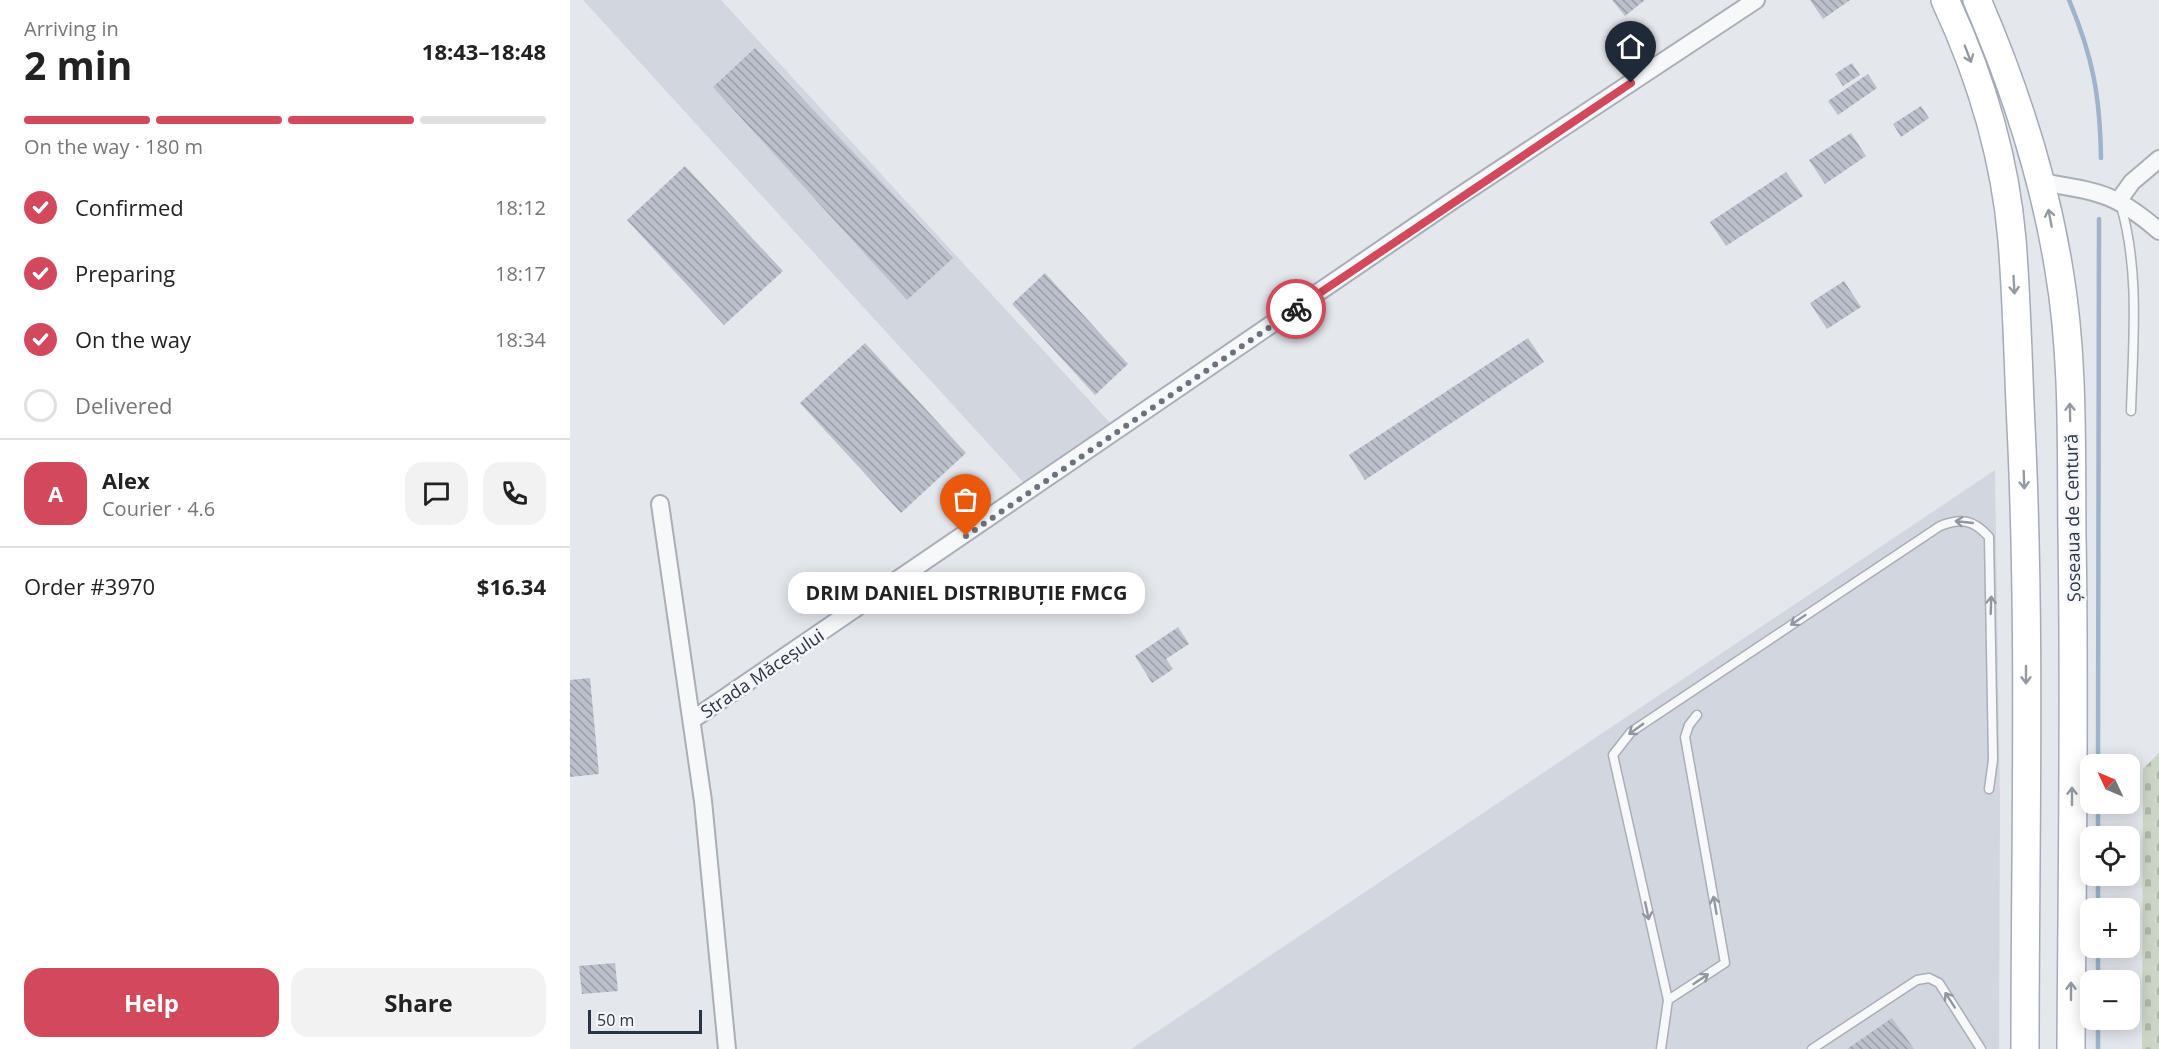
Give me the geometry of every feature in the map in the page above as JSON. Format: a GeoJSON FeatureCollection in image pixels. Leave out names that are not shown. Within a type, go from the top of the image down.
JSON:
{"type":"FeatureCollection","features":[{"type":"Feature","properties":{"kind":"main road"},"geometry":{"type":"LineString","coordinates":[[1946,0],[1969,55],[1992,129],[2004,181],[2012,238],[2026,530],[2025,1049]]}},
{"type":"Feature","properties":{"kind":"main road","name":"Șoseaua de Centură"},"geometry":{"type":"LineString","coordinates":[[1977,0],[2019,102],[2042,182],[2060,271],[2070,377],[2073,594],[2071,1049]]}},
{"type":"Feature","properties":{"kind":"street","name":"Strada Măceșului"},"geometry":{"type":"LineString","coordinates":[[692,720],[930,560],[1455,200],[1756,0]]}},
{"type":"Feature","properties":{"kind":"street"},"geometry":{"type":"LineString","coordinates":[[2119,200],[2132,182],[2159,159]]}},
{"type":"Feature","properties":{"kind":"street"},"geometry":{"type":"LineString","coordinates":[[2042,182],[2105,193],[2119,200],[2159,231]]}},
{"type":"Feature","properties":{"kind":"street"},"geometry":{"type":"LineString","coordinates":[[660,504],[692,720],[727,1049]]}},
{"type":"Feature","properties":{"kind":"lane"},"geometry":{"type":"LineString","coordinates":[[2119,200],[2127,226],[2134,306],[2131,411]]}},
{"type":"Feature","properties":{"kind":"lane"},"geometry":{"type":"LineString","coordinates":[[1661,1049],[1668,1000],[1613,755],[1620,742],[1631,732],[1940,526],[1956,520],[1971,521],[1989,537],[1992,585],[1990,651],[1993,760],[1989,789]]}},
{"type":"Feature","properties":{"kind":"lane"},"geometry":{"type":"LineString","coordinates":[[1668,1000],[1725,963],[1685,737],[1696,715]]}},
{"type":"Feature","properties":{"kind":"lane"},"geometry":{"type":"LineString","coordinates":[[1812,1049],[1917,980],[1929,978],[1939,983],[1981,1049]]}},
{"type":"Feature","properties":{"kind":"shaded area"},"geometry":{"type":"Polygon","coordinates":[[[583,0],[721,0],[1111,424],[1025,484],[583,0]]]}},
{"type":"Feature","properties":{"kind":"shaded area"},"geometry":{"type":"Polygon","coordinates":[[[1995,470],[2000,798],[1999,1049],[1131,1049],[1995,470]]]}},
{"type":"Feature","properties":{"kind":"green space"},"geometry":{"type":"Polygon","coordinates":[[[2159,753],[2159,1049],[2142,1049],[2143,769],[2159,753]]]}},
{"type":"Feature","properties":{"kind":"building"},"geometry":{"type":"Polygon","coordinates":[[[1612,0],[1645,0],[1625,16],[1612,0]]]}},
{"type":"Feature","properties":{"kind":"building"},"geometry":{"type":"Polygon","coordinates":[[[1810,0],[1850,0],[1823,19],[1810,0]]]}},
{"type":"Feature","properties":{"kind":"building"},"geometry":{"type":"Polygon","coordinates":[[[755,48],[953,258],[907,300],[713,87],[755,48]]]}},
{"type":"Feature","properties":{"kind":"building"},"geometry":{"type":"Polygon","coordinates":[[[1852,63],[1860,75],[1843,86],[1835,74],[1852,63]]]}},
{"type":"Feature","properties":{"kind":"building"},"geometry":{"type":"Polygon","coordinates":[[[1868,74],[1877,88],[1838,115],[1828,101],[1868,74]]]}},
{"type":"Feature","properties":{"kind":"building"},"geometry":{"type":"Polygon","coordinates":[[[1921,106],[1929,118],[1901,137],[1893,124],[1921,106]]]}},
{"type":"Feature","properties":{"kind":"building"},"geometry":{"type":"Polygon","coordinates":[[[1851,133],[1866,156],[1825,184],[1809,160],[1851,133]]]}},
{"type":"Feature","properties":{"kind":"building"},"geometry":{"type":"Polygon","coordinates":[[[685,166],[783,271],[724,325],[627,220],[685,166]]]}},
{"type":"Feature","properties":{"kind":"building"},"geometry":{"type":"Polygon","coordinates":[[[1786,172],[1803,196],[1726,246],[1710,222],[1786,172]]]}},
{"type":"Feature","properties":{"kind":"building"},"geometry":{"type":"Polygon","coordinates":[[[1045,273],[1128,364],[1095,395],[1012,304],[1045,273]]]}},
{"type":"Feature","properties":{"kind":"building"},"geometry":{"type":"Polygon","coordinates":[[[1844,281],[1861,307],[1827,329],[1810,303],[1844,281]]]}},
{"type":"Feature","properties":{"kind":"building"},"geometry":{"type":"Polygon","coordinates":[[[1528,338],[1544,362],[1365,480],[1349,455],[1528,338]]]}},
{"type":"Feature","properties":{"kind":"building"},"geometry":{"type":"Polygon","coordinates":[[[865,343],[966,453],[901,513],[800,403],[865,343]]]}},
{"type":"Feature","properties":{"kind":"building"},"geometry":{"type":"Polygon","coordinates":[[[1178,627],[1189,644],[1166,659],[1173,669],[1152,683],[1135,656],[1178,627]]]}},
{"type":"Feature","properties":{"kind":"building"},"geometry":{"type":"Polygon","coordinates":[[[590,678],[599,774],[570,777],[570,680],[590,678]]]}},
{"type":"Feature","properties":{"kind":"building"},"geometry":{"type":"Polygon","coordinates":[[[615,963],[618,991],[582,994],[579,966],[615,963]]]}},
{"type":"Feature","properties":{"kind":"building"},"geometry":{"type":"Polygon","coordinates":[[[1892,1018],[1914,1049],[1847,1049],[1892,1018]]]}},
{"type":"Feature","properties":{"kind":"waterway"},"geometry":{"type":"LineString","coordinates":[[2069,0],[2084,40],[2094,77],[2101,158]]}},
{"type":"Feature","properties":{"kind":"waterway"},"geometry":{"type":"LineString","coordinates":[[2098,754],[2099,219]]}},
{"type":"Feature","properties":{"kind":"waterway"},"geometry":{"type":"LineString","coordinates":[[2098,814],[2098,826]]}},
{"type":"Feature","properties":{"kind":"waterway"},"geometry":{"type":"LineString","coordinates":[[2098,886],[2098,898]]}},
{"type":"Feature","properties":{"kind":"waterway"},"geometry":{"type":"LineString","coordinates":[[2098,958],[2098,970]]}},
{"type":"Feature","properties":{"kind":"waterway"},"geometry":{"type":"LineString","coordinates":[[2098,1030],[2098,1049]]}},
{"type":"Feature","properties":{"kind":"way so far"},"geometry":{"type":"LineString","coordinates":[[966,536],[1296,309]]}},
{"type":"Feature","properties":{"kind":"place","name":"DRIM DANIEL DISTRIBUȚIE FMCG"},"geometry":{"type":"Point","coordinates":[966,536]}},
{"type":"Feature","properties":{"kind":"route"},"geometry":{"type":"LineString","coordinates":[[1296,309],[1631,83]]}}]}
